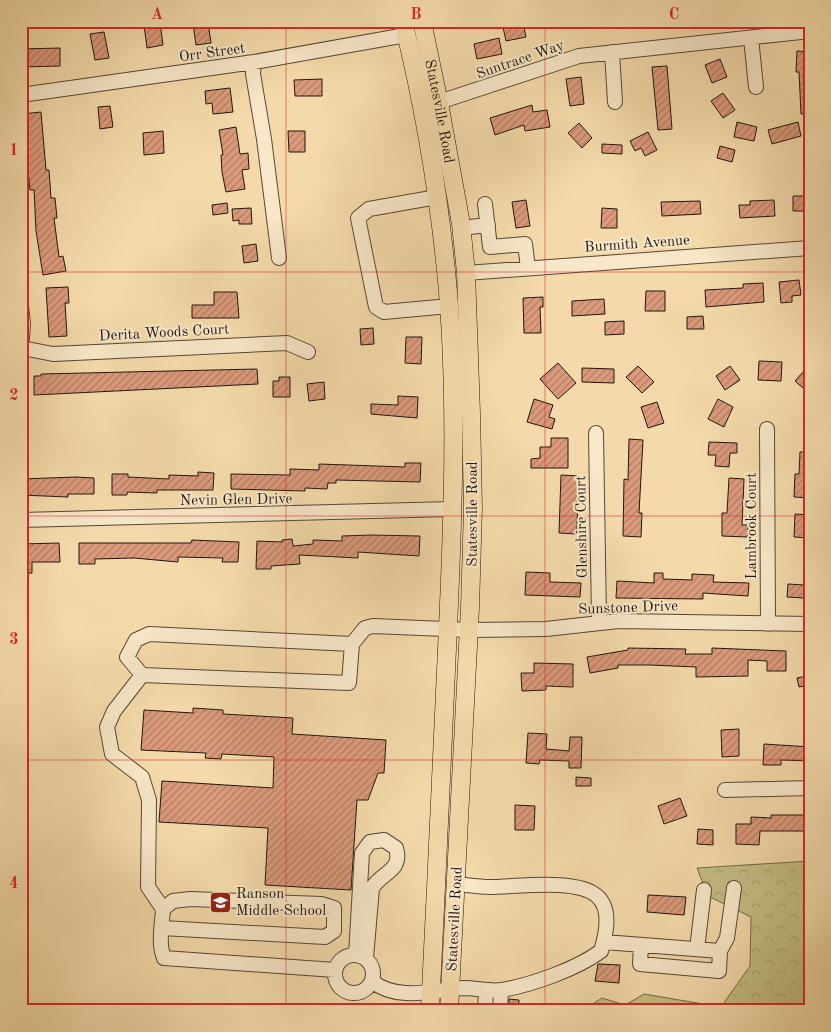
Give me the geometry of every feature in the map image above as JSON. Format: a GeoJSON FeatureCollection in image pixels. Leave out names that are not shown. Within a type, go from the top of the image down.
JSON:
{"type":"FeatureCollection","features":[{"type":"Feature","properties":{"kind":"main road","name":"Statesville Road"},"geometry":{"type":"LineString","coordinates":[[422,21],[439,103],[461,228],[466,273],[473,508],[469,630],[449,1011]]}},
{"type":"Feature","properties":{"kind":"main road","name":"Statesville Road"},"geometry":{"type":"LineString","coordinates":[[405,28],[422,108],[437,197],[449,306],[453,450],[448,629],[430,1011]]}},
{"type":"Feature","properties":{"kind":"street","name":"Orr Street"},"geometry":{"type":"LineString","coordinates":[[21,95],[254,62],[405,28]]}},
{"type":"Feature","properties":{"kind":"street","name":"Suntrace Way"},"geometry":{"type":"LineString","coordinates":[[422,108],[567,59],[612,52],[810,31]]}},
{"type":"Feature","properties":{"kind":"street"},"geometry":{"type":"LineString","coordinates":[[751,38],[756,87]]}},
{"type":"Feature","properties":{"kind":"street"},"geometry":{"type":"LineString","coordinates":[[612,52],[615,102]]}},
{"type":"Feature","properties":{"kind":"street"},"geometry":{"type":"LineString","coordinates":[[254,62],[253,74],[264,140],[279,258]]}},
{"type":"Feature","properties":{"kind":"street"},"geometry":{"type":"LineString","coordinates":[[437,197],[369,209],[358,218],[376,307],[384,312],[449,306]]}},
{"type":"Feature","properties":{"kind":"street"},"geometry":{"type":"LineString","coordinates":[[485,204],[490,247],[525,244],[528,268]]}},
{"type":"Feature","properties":{"kind":"street"},"geometry":{"type":"LineString","coordinates":[[461,228],[488,226]]}},
{"type":"Feature","properties":{"kind":"street"},"geometry":{"type":"LineString","coordinates":[[506,246],[508,269]]}},
{"type":"Feature","properties":{"kind":"street","name":"Burmith Avenue"},"geometry":{"type":"LineString","coordinates":[[466,273],[810,248]]}},
{"type":"Feature","properties":{"kind":"street"},"geometry":{"type":"LineString","coordinates":[[21,306],[24,324],[22,349]]}},
{"type":"Feature","properties":{"kind":"street","name":"Derita Woods Court"},"geometry":{"type":"LineString","coordinates":[[22,349],[53,354],[287,343],[308,352]]}},
{"type":"Feature","properties":{"kind":"street","name":"Lambrook Court"},"geometry":{"type":"LineString","coordinates":[[767,429],[768,624]]}},
{"type":"Feature","properties":{"kind":"street","name":"Glenshire Court"},"geometry":{"type":"LineString","coordinates":[[596,433],[599,621]]}},
{"type":"Feature","properties":{"kind":"street","name":"Nevin Glen Drive"},"geometry":{"type":"LineString","coordinates":[[21,520],[452,509]]}},
{"type":"Feature","properties":{"kind":"street","name":"Sunstone Drive"},"geometry":{"type":"LineString","coordinates":[[352,644],[365,628],[373,626],[469,630],[546,629],[599,621],[810,624]]}},
{"type":"Feature","properties":{"kind":"street"},"geometry":{"type":"LineString","coordinates":[[149,634],[352,644],[349,683],[142,675],[127,657],[136,640],[149,634]]}},
{"type":"Feature","properties":{"kind":"street"},"geometry":{"type":"LineString","coordinates":[[142,675],[114,711],[107,727],[112,754],[142,777],[149,800],[148,887],[163,909],[161,950],[164,958],[335,970]]}},
{"type":"Feature","properties":{"kind":"street"},"geometry":{"type":"LineString","coordinates":[[725,790],[810,788]]}},
{"type":"Feature","properties":{"kind":"street"},"geometry":{"type":"LineString","coordinates":[[361,956],[341,959],[335,970],[336,983],[346,992],[358,993],[369,987],[372,981],[373,969],[361,956],[362,853],[370,842],[384,840],[396,848],[397,864],[393,870],[375,882],[372,888],[361,956]]}},
{"type":"Feature","properties":{"kind":"street"},"geometry":{"type":"LineString","coordinates":[[372,981],[382,989],[430,993],[464,988],[486,991],[501,990],[526,984],[593,957],[601,951],[606,922],[605,909],[599,898],[590,892],[567,887],[489,887],[456,884]]}},
{"type":"Feature","properties":{"kind":"street"},"geometry":{"type":"LineString","coordinates":[[641,945],[640,964],[719,971],[720,951],[727,938],[734,888]]}},
{"type":"Feature","properties":{"kind":"street"},"geometry":{"type":"LineString","coordinates":[[697,949],[704,890]]}},
{"type":"Feature","properties":{"kind":"street"},"geometry":{"type":"LineString","coordinates":[[162,928],[325,937],[334,931],[334,908],[321,904],[190,899],[173,900],[163,909]]}},
{"type":"Feature","properties":{"kind":"street"},"geometry":{"type":"LineString","coordinates":[[604,942],[720,951]]}},
{"type":"Feature","properties":{"kind":"street"},"geometry":{"type":"LineString","coordinates":[[500,1011],[501,990]]}},
{"type":"Feature","properties":{"kind":"street"},"geometry":{"type":"LineString","coordinates":[[485,1011],[486,991]]}},
{"type":"Feature","properties":{"kind":"green space"},"geometry":{"type":"Polygon","coordinates":[[[810,861],[810,1011],[582,1011],[602,998],[625,1005],[644,994],[721,1007],[750,966],[751,917],[708,896],[697,868],[810,861]]]}},
{"type":"Feature","properties":{"kind":"green space"},"geometry":{"type":"Polygon","coordinates":[[[21,1007],[287,1011],[21,1011],[21,1007]]]}},
{"type":"Feature","properties":{"kind":"building"},"geometry":{"type":"Polygon","coordinates":[[[160,22],[163,45],[147,48],[144,25],[160,22]]]}},
{"type":"Feature","properties":{"kind":"building"},"geometry":{"type":"Polygon","coordinates":[[[208,22],[211,43],[196,45],[193,24],[208,22]]]}},
{"type":"Feature","properties":{"kind":"building"},"geometry":{"type":"Polygon","coordinates":[[[523,23],[526,37],[506,41],[503,27],[523,23]]]}},
{"type":"Feature","properties":{"kind":"building"},"geometry":{"type":"Polygon","coordinates":[[[104,32],[109,58],[95,60],[90,34],[104,32]]]}},
{"type":"Feature","properties":{"kind":"building"},"geometry":{"type":"Polygon","coordinates":[[[499,38],[502,54],[477,59],[474,44],[499,38]]]}},
{"type":"Feature","properties":{"kind":"building"},"geometry":{"type":"Polygon","coordinates":[[[60,48],[60,66],[21,67],[21,49],[60,48]]]}},
{"type":"Feature","properties":{"kind":"building"},"geometry":{"type":"Polygon","coordinates":[[[797,51],[810,52],[810,114],[801,114],[799,72],[796,72],[797,51]]]}},
{"type":"Feature","properties":{"kind":"building"},"geometry":{"type":"Polygon","coordinates":[[[720,59],[727,77],[712,83],[705,65],[720,59]]]}},
{"type":"Feature","properties":{"kind":"building"},"geometry":{"type":"Polygon","coordinates":[[[667,66],[672,129],[658,130],[652,67],[667,66]]]}},
{"type":"Feature","properties":{"kind":"building"},"geometry":{"type":"Polygon","coordinates":[[[581,77],[584,104],[570,106],[566,79],[581,77]]]}},
{"type":"Feature","properties":{"kind":"building"},"geometry":{"type":"Polygon","coordinates":[[[322,79],[322,96],[295,96],[294,80],[322,79]]]}},
{"type":"Feature","properties":{"kind":"building"},"geometry":{"type":"Polygon","coordinates":[[[230,88],[233,112],[213,114],[212,103],[206,104],[205,91],[230,88]]]}},
{"type":"Feature","properties":{"kind":"building"},"geometry":{"type":"Polygon","coordinates":[[[723,93],[735,110],[723,118],[711,101],[723,93]]]}},
{"type":"Feature","properties":{"kind":"building"},"geometry":{"type":"Polygon","coordinates":[[[532,105],[533,112],[547,110],[550,127],[525,131],[524,125],[495,135],[490,118],[532,105]]]}},
{"type":"Feature","properties":{"kind":"building"},"geometry":{"type":"Polygon","coordinates":[[[110,106],[113,127],[100,129],[98,107],[110,106]]]}},
{"type":"Feature","properties":{"kind":"building"},"geometry":{"type":"Polygon","coordinates":[[[41,112],[46,170],[49,170],[51,198],[55,198],[57,218],[54,218],[59,257],[63,256],[66,271],[43,275],[36,231],[34,190],[30,190],[22,114],[41,112]]]}},
{"type":"Feature","properties":{"kind":"building"},"geometry":{"type":"Polygon","coordinates":[[[737,122],[757,127],[754,141],[734,137],[737,122]]]}},
{"type":"Feature","properties":{"kind":"building"},"geometry":{"type":"Polygon","coordinates":[[[798,122],[801,136],[772,144],[768,130],[798,122]]]}},
{"type":"Feature","properties":{"kind":"building"},"geometry":{"type":"Polygon","coordinates":[[[579,123],[592,138],[582,148],[568,133],[579,123]]]}},
{"type":"Feature","properties":{"kind":"building"},"geometry":{"type":"Polygon","coordinates":[[[236,127],[240,154],[248,153],[249,169],[242,170],[245,189],[226,192],[222,172],[221,155],[223,155],[219,130],[236,127]]]}},
{"type":"Feature","properties":{"kind":"building"},"geometry":{"type":"Polygon","coordinates":[[[163,131],[164,153],[144,155],[143,133],[163,131]]]}},
{"type":"Feature","properties":{"kind":"building"},"geometry":{"type":"Polygon","coordinates":[[[288,131],[305,131],[305,152],[289,152],[288,131]]]}},
{"type":"Feature","properties":{"kind":"building"},"geometry":{"type":"Polygon","coordinates":[[[648,132],[657,150],[645,156],[641,148],[635,151],[630,141],[648,132]]]}},
{"type":"Feature","properties":{"kind":"building"},"geometry":{"type":"Polygon","coordinates":[[[602,144],[622,145],[622,154],[602,153],[602,144]]]}},
{"type":"Feature","properties":{"kind":"building"},"geometry":{"type":"Polygon","coordinates":[[[720,146],[735,150],[732,162],[717,158],[720,146]]]}},
{"type":"Feature","properties":{"kind":"building"},"geometry":{"type":"Polygon","coordinates":[[[793,196],[810,196],[810,211],[793,211],[793,196]]]}},
{"type":"Feature","properties":{"kind":"building"},"geometry":{"type":"Polygon","coordinates":[[[526,200],[530,226],[516,228],[512,202],[526,200]]]}},
{"type":"Feature","properties":{"kind":"building"},"geometry":{"type":"Polygon","coordinates":[[[774,200],[775,216],[740,218],[739,205],[750,205],[750,201],[774,200]]]}},
{"type":"Feature","properties":{"kind":"building"},"geometry":{"type":"Polygon","coordinates":[[[700,201],[701,214],[662,216],[661,202],[700,201]]]}},
{"type":"Feature","properties":{"kind":"building"},"geometry":{"type":"Polygon","coordinates":[[[227,203],[228,213],[213,215],[212,205],[227,203]]]}},
{"type":"Feature","properties":{"kind":"building"},"geometry":{"type":"Polygon","coordinates":[[[251,208],[252,224],[239,224],[239,220],[233,221],[232,209],[251,208]]]}},
{"type":"Feature","properties":{"kind":"building"},"geometry":{"type":"Polygon","coordinates":[[[602,208],[617,209],[617,228],[601,228],[602,208]]]}},
{"type":"Feature","properties":{"kind":"building"},"geometry":{"type":"Polygon","coordinates":[[[256,244],[258,261],[244,263],[242,246],[256,244]]]}},
{"type":"Feature","properties":{"kind":"building"},"geometry":{"type":"Polygon","coordinates":[[[799,280],[801,295],[792,296],[792,302],[781,303],[779,282],[799,280]]]}},
{"type":"Feature","properties":{"kind":"building"},"geometry":{"type":"Polygon","coordinates":[[[763,283],[764,302],[706,307],[705,290],[743,288],[743,284],[763,283]]]}},
{"type":"Feature","properties":{"kind":"building"},"geometry":{"type":"Polygon","coordinates":[[[68,287],[69,303],[65,303],[67,336],[49,337],[46,288],[68,287]]]}},
{"type":"Feature","properties":{"kind":"building"},"geometry":{"type":"Polygon","coordinates":[[[646,291],[665,291],[665,311],[645,311],[646,291]]]}},
{"type":"Feature","properties":{"kind":"building"},"geometry":{"type":"Polygon","coordinates":[[[214,292],[237,292],[239,318],[192,318],[192,305],[214,305],[214,292]]]}},
{"type":"Feature","properties":{"kind":"building"},"geometry":{"type":"Polygon","coordinates":[[[543,297],[543,307],[540,307],[541,333],[524,333],[523,298],[543,297]]]}},
{"type":"Feature","properties":{"kind":"building"},"geometry":{"type":"Polygon","coordinates":[[[604,299],[605,314],[572,316],[572,301],[604,299]]]}},
{"type":"Feature","properties":{"kind":"building"},"geometry":{"type":"Polygon","coordinates":[[[703,316],[704,329],[687,329],[687,317],[703,316]]]}},
{"type":"Feature","properties":{"kind":"building"},"geometry":{"type":"Polygon","coordinates":[[[624,321],[624,334],[605,335],[605,322],[624,321]]]}},
{"type":"Feature","properties":{"kind":"building"},"geometry":{"type":"Polygon","coordinates":[[[373,328],[374,344],[361,345],[360,329],[373,328]]]}},
{"type":"Feature","properties":{"kind":"building"},"geometry":{"type":"Polygon","coordinates":[[[406,337],[422,337],[421,364],[405,363],[406,337]]]}},
{"type":"Feature","properties":{"kind":"building"},"geometry":{"type":"Polygon","coordinates":[[[759,361],[782,362],[781,381],[758,380],[759,361]]]}},
{"type":"Feature","properties":{"kind":"building"},"geometry":{"type":"Polygon","coordinates":[[[558,363],[576,383],[558,399],[540,379],[558,363]]]}},
{"type":"Feature","properties":{"kind":"building"},"geometry":{"type":"Polygon","coordinates":[[[638,366],[654,382],[642,393],[626,377],[638,366]]]}},
{"type":"Feature","properties":{"kind":"building"},"geometry":{"type":"Polygon","coordinates":[[[730,366],[740,380],[725,390],[716,376],[730,366]]]}},
{"type":"Feature","properties":{"kind":"building"},"geometry":{"type":"Polygon","coordinates":[[[582,368],[614,369],[614,383],[582,382],[582,368]]]}},
{"type":"Feature","properties":{"kind":"building"},"geometry":{"type":"Polygon","coordinates":[[[257,369],[258,384],[34,395],[34,376],[41,376],[41,374],[257,369]]]}},
{"type":"Feature","properties":{"kind":"building"},"geometry":{"type":"Polygon","coordinates":[[[803,372],[810,378],[810,394],[795,381],[803,372]]]}},
{"type":"Feature","properties":{"kind":"building"},"geometry":{"type":"Polygon","coordinates":[[[279,377],[290,377],[290,397],[273,397],[273,381],[279,381],[279,377]]]}},
{"type":"Feature","properties":{"kind":"building"},"geometry":{"type":"Polygon","coordinates":[[[324,382],[325,399],[309,401],[307,384],[324,382]]]}},
{"type":"Feature","properties":{"kind":"building"},"geometry":{"type":"Polygon","coordinates":[[[398,396],[418,397],[417,418],[371,414],[371,404],[398,405],[398,396]]]}},
{"type":"Feature","properties":{"kind":"building"},"geometry":{"type":"Polygon","coordinates":[[[534,399],[553,405],[549,417],[555,419],[552,429],[527,422],[534,399]]]}},
{"type":"Feature","properties":{"kind":"building"},"geometry":{"type":"Polygon","coordinates":[[[718,399],[733,407],[724,427],[708,419],[718,399]]]}},
{"type":"Feature","properties":{"kind":"building"},"geometry":{"type":"Polygon","coordinates":[[[657,402],[664,423],[648,428],[641,407],[657,402]]]}},
{"type":"Feature","properties":{"kind":"building"},"geometry":{"type":"Polygon","coordinates":[[[551,438],[568,438],[568,468],[531,468],[531,459],[540,458],[540,447],[551,447],[551,438]]]}},
{"type":"Feature","properties":{"kind":"building"},"geometry":{"type":"Polygon","coordinates":[[[629,439],[643,440],[639,513],[642,513],[641,537],[623,536],[624,479],[628,480],[629,439]]]}},
{"type":"Feature","properties":{"kind":"building"},"geometry":{"type":"Polygon","coordinates":[[[709,442],[737,443],[737,453],[730,453],[729,467],[715,466],[716,455],[708,455],[709,442]]]}},
{"type":"Feature","properties":{"kind":"building"},"geometry":{"type":"Polygon","coordinates":[[[800,452],[810,452],[810,498],[794,497],[795,474],[799,474],[800,452]]]}},
{"type":"Feature","properties":{"kind":"building"},"geometry":{"type":"Polygon","coordinates":[[[405,463],[421,463],[420,482],[336,480],[336,483],[328,483],[327,489],[305,488],[305,491],[231,489],[231,474],[290,475],[290,469],[319,470],[319,464],[405,467],[405,463]]]}},
{"type":"Feature","properties":{"kind":"building"},"geometry":{"type":"Polygon","coordinates":[[[198,472],[214,473],[213,490],[157,490],[157,493],[127,492],[127,495],[112,495],[112,474],[128,474],[128,477],[169,479],[169,475],[198,476],[198,472]]]}},
{"type":"Feature","properties":{"kind":"building"},"geometry":{"type":"Polygon","coordinates":[[[561,475],[578,476],[577,534],[559,533],[561,475]]]}},
{"type":"Feature","properties":{"kind":"building"},"geometry":{"type":"Polygon","coordinates":[[[94,478],[94,494],[68,494],[68,497],[21,495],[21,479],[94,478]]]}},
{"type":"Feature","properties":{"kind":"building"},"geometry":{"type":"Polygon","coordinates":[[[729,478],[744,479],[742,525],[748,525],[748,537],[722,536],[722,513],[727,513],[729,478]]]}},
{"type":"Feature","properties":{"kind":"building"},"geometry":{"type":"Polygon","coordinates":[[[795,514],[810,515],[810,538],[794,537],[795,514]]]}},
{"type":"Feature","properties":{"kind":"building"},"geometry":{"type":"Polygon","coordinates":[[[342,536],[420,536],[419,556],[358,552],[358,558],[299,555],[300,564],[271,566],[271,569],[256,569],[257,541],[282,542],[282,540],[292,539],[293,546],[313,544],[313,540],[342,541],[342,536]]]}},
{"type":"Feature","properties":{"kind":"building"},"geometry":{"type":"Polygon","coordinates":[[[192,540],[239,542],[238,562],[222,562],[223,558],[178,557],[178,562],[134,558],[95,559],[95,564],[79,564],[79,543],[191,543],[192,540]]]}},
{"type":"Feature","properties":{"kind":"building"},"geometry":{"type":"Polygon","coordinates":[[[59,543],[60,562],[32,562],[32,573],[21,573],[21,544],[59,543]]]}},
{"type":"Feature","properties":{"kind":"building"},"geometry":{"type":"Polygon","coordinates":[[[526,572],[550,573],[550,582],[581,583],[580,597],[525,595],[526,572]]]}},
{"type":"Feature","properties":{"kind":"building"},"geometry":{"type":"Polygon","coordinates":[[[654,573],[663,573],[663,579],[692,580],[692,574],[714,575],[713,582],[749,583],[748,596],[703,593],[703,599],[616,598],[617,581],[654,583],[654,573]]]}},
{"type":"Feature","properties":{"kind":"building"},"geometry":{"type":"Polygon","coordinates":[[[788,584],[805,585],[804,598],[787,597],[788,584]]]}},
{"type":"Feature","properties":{"kind":"building"},"geometry":{"type":"Polygon","coordinates":[[[628,648],[686,649],[685,654],[712,654],[712,648],[786,651],[786,671],[767,671],[767,661],[748,660],[748,676],[696,677],[696,667],[650,665],[618,665],[618,668],[590,673],[587,657],[628,650],[628,648]]]}},
{"type":"Feature","properties":{"kind":"building"},"geometry":{"type":"Polygon","coordinates":[[[534,663],[573,664],[573,687],[546,686],[546,690],[522,691],[521,673],[534,673],[534,663]]]}},
{"type":"Feature","properties":{"kind":"building"},"geometry":{"type":"Polygon","coordinates":[[[807,676],[809,685],[799,687],[797,678],[807,676]]]}},
{"type":"Feature","properties":{"kind":"building"},"geometry":{"type":"Polygon","coordinates":[[[193,708],[223,710],[223,714],[293,718],[292,734],[386,740],[384,773],[378,773],[368,800],[357,800],[351,890],[265,885],[268,828],[159,822],[162,781],[273,788],[274,757],[222,754],[221,759],[205,758],[206,753],[141,750],[144,710],[193,713],[193,708]]]}},
{"type":"Feature","properties":{"kind":"building"},"geometry":{"type":"Polygon","coordinates":[[[739,729],[739,756],[722,757],[721,730],[739,729]]]}},
{"type":"Feature","properties":{"kind":"building"},"geometry":{"type":"Polygon","coordinates":[[[528,733],[547,734],[546,749],[569,751],[570,737],[582,737],[581,768],[569,768],[569,761],[540,760],[539,764],[526,763],[528,733]]]}},
{"type":"Feature","properties":{"kind":"building"},"geometry":{"type":"Polygon","coordinates":[[[764,744],[810,747],[810,761],[781,760],[781,765],[763,765],[764,744]]]}},
{"type":"Feature","properties":{"kind":"building"},"geometry":{"type":"Polygon","coordinates":[[[576,777],[591,778],[591,786],[576,786],[576,777]]]}},
{"type":"Feature","properties":{"kind":"building"},"geometry":{"type":"Polygon","coordinates":[[[680,798],[687,816],[664,824],[658,806],[680,798]]]}},
{"type":"Feature","properties":{"kind":"building"},"geometry":{"type":"Polygon","coordinates":[[[515,805],[535,806],[534,830],[515,830],[515,805]]]}},
{"type":"Feature","properties":{"kind":"building"},"geometry":{"type":"Polygon","coordinates":[[[771,815],[810,815],[810,831],[760,831],[759,845],[736,844],[736,824],[751,824],[751,817],[771,818],[771,815]]]}},
{"type":"Feature","properties":{"kind":"building"},"geometry":{"type":"Polygon","coordinates":[[[698,829],[713,830],[713,845],[697,844],[698,829]]]}},
{"type":"Feature","properties":{"kind":"building"},"geometry":{"type":"Polygon","coordinates":[[[648,895],[686,897],[684,915],[647,912],[648,895]]]}},
{"type":"Feature","properties":{"kind":"building"},"geometry":{"type":"Polygon","coordinates":[[[598,964],[620,965],[619,983],[595,981],[598,964]]]}},
{"type":"Feature","properties":{"kind":"building"},"geometry":{"type":"Polygon","coordinates":[[[509,999],[519,1000],[518,1011],[509,1011],[509,999]]]}},
{"type":"Feature","properties":{"kind":"place","name":"Ranson Middle School"},"geometry":{"type":"Point","coordinates":[220,902]}}]}
